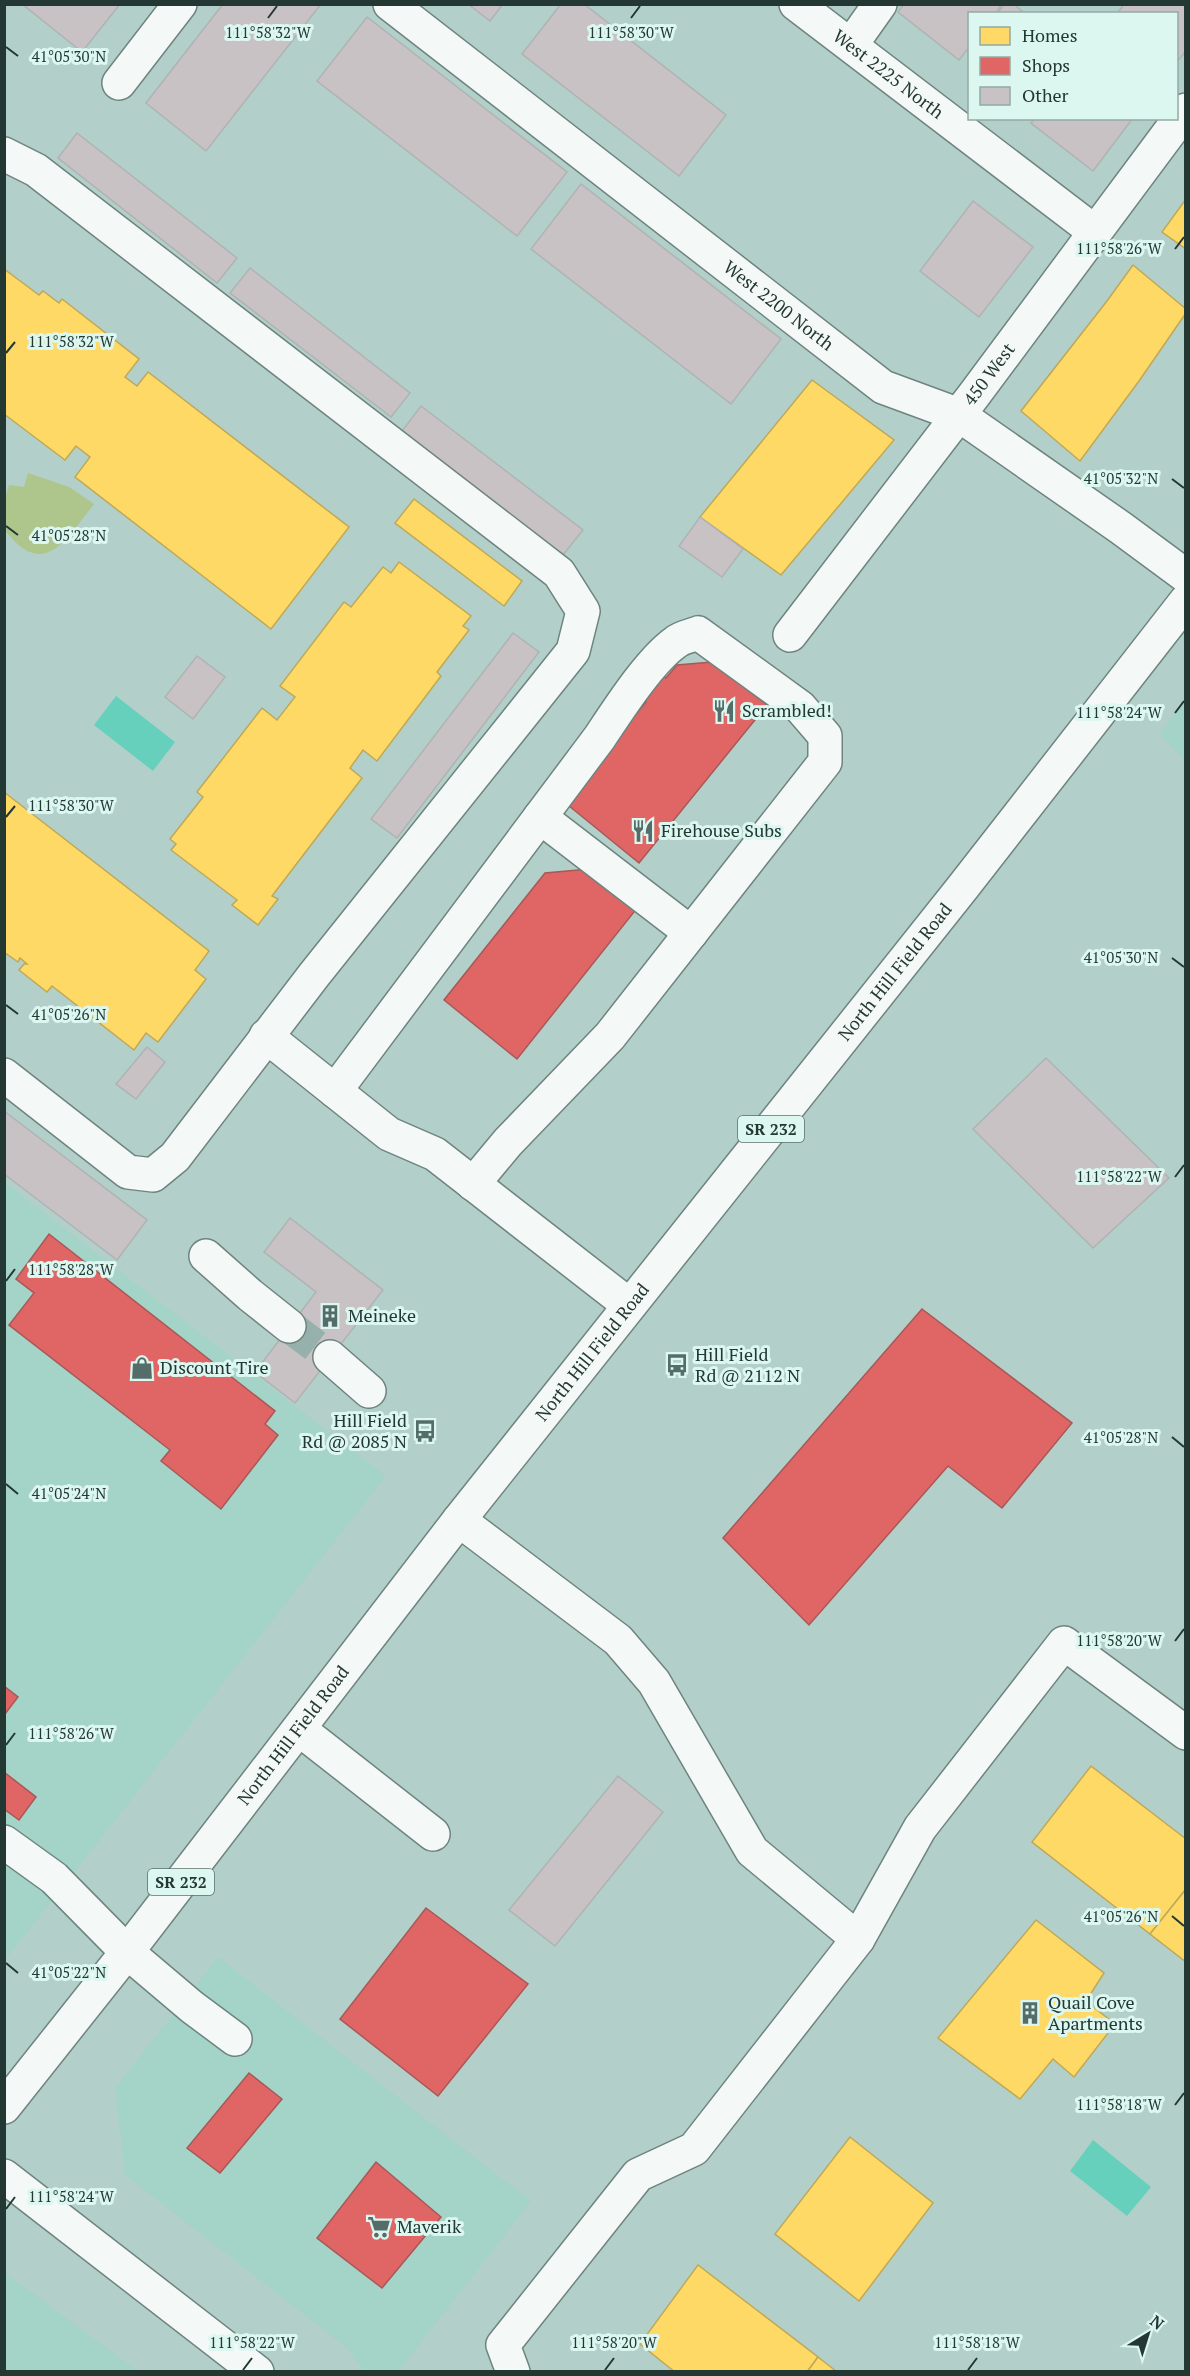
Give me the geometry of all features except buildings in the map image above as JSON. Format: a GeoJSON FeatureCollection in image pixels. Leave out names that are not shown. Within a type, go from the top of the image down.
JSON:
{"type":"FeatureCollection","features":[{"type":"Feature","properties":{"kind":"main road"},"geometry":{"type":"LineString","coordinates":[[119,83],[180,4]]}},
{"type":"Feature","properties":{"kind":"main road","name":"West 2200 North"},"geometry":{"type":"LineString","coordinates":[[390,4],[883,387],[959,415],[1121,528],[1185,576]]}},
{"type":"Feature","properties":{"kind":"main road","name":"West 2225 North"},"geometry":{"type":"LineString","coordinates":[[796,4],[1095,232]]}},
{"type":"Feature","properties":{"kind":"main road"},"geometry":{"type":"LineString","coordinates":[[851,45],[880,4]]}},
{"type":"Feature","properties":{"kind":"main road","name":"450 West"},"geometry":{"type":"LineString","coordinates":[[790,635],[959,415],[1178,120]]}},
{"type":"Feature","properties":{"kind":"main road"},"geometry":{"type":"LineString","coordinates":[[4,154],[36,170],[559,573],[583,611],[573,651],[266,1036],[175,1157],[153,1175],[128,1172],[4,1075]]}},
{"type":"Feature","properties":{"kind":"main road","name":"North Hill Field Road"},"geometry":{"type":"LineString","coordinates":[[4,2107],[127,1952],[459,1520],[949,905],[1185,601]]}},
{"type":"Feature","properties":{"kind":"main road"},"geometry":{"type":"LineString","coordinates":[[335,1091],[540,817],[629,693],[667,649],[678,640],[698,633],[800,707],[825,736],[825,762],[610,1036],[508,1142],[473,1184]]}},
{"type":"Feature","properties":{"kind":"main road"},"geometry":{"type":"LineString","coordinates":[[540,817],[691,933]]}},
{"type":"Feature","properties":{"kind":"main road"},"geometry":{"type":"LineString","coordinates":[[266,1036],[389,1134],[435,1154],[629,1305]]}},
{"type":"Feature","properties":{"kind":"main road"},"geometry":{"type":"LineString","coordinates":[[206,1256],[290,1326]]}},
{"type":"Feature","properties":{"kind":"main road"},"geometry":{"type":"LineString","coordinates":[[330,1358],[369,1391]]}},
{"type":"Feature","properties":{"kind":"main road"},"geometry":{"type":"LineString","coordinates":[[459,1520],[618,1640],[654,1682],[752,1851],[858,1939]]}},
{"type":"Feature","properties":{"kind":"main road"},"geometry":{"type":"LineString","coordinates":[[513,2372],[503,2345],[638,2175],[694,2149],[858,1939],[920,1828],[1064,1643],[1185,1733]]}},
{"type":"Feature","properties":{"kind":"main road"},"geometry":{"type":"LineString","coordinates":[[299,1729],[433,1834]]}},
{"type":"Feature","properties":{"kind":"main road"},"geometry":{"type":"LineString","coordinates":[[4,1842],[54,1878],[127,1952],[192,2007],[235,2039]]}},
{"type":"Feature","properties":{"kind":"main road"},"geometry":{"type":"LineString","coordinates":[[4,2176],[256,2372]]}},
{"type":"Feature","properties":{"kind":"shaded area"},"geometry":{"type":"Polygon","coordinates":[[[28,473],[69,487],[94,504],[64,541],[43,554],[32,553],[19,545],[5,530],[5,498],[9,485],[24,487],[28,473]]]}},
{"type":"Feature","properties":{"kind":"shaded area"},"geometry":{"type":"Polygon","coordinates":[[[116,696],[175,742],[153,771],[94,725],[116,696]]]}},
{"type":"Feature","properties":{"kind":"shaded area"},"geometry":{"type":"Polygon","coordinates":[[[1185,702],[1185,761],[1159,734],[1185,702]]]}},
{"type":"Feature","properties":{"kind":"shaded area"},"geometry":{"type":"Polygon","coordinates":[[[4,1182],[386,1476],[5,1960],[4,1960],[4,1182]]]}},
{"type":"Feature","properties":{"kind":"shaded area"},"geometry":{"type":"Polygon","coordinates":[[[218,1957],[531,2201],[399,2371],[363,2371],[347,2348],[125,2175],[115,2088],[218,1957]]]}},
{"type":"Feature","properties":{"kind":"shaded area"},"geometry":{"type":"Polygon","coordinates":[[[1093,2140],[1151,2187],[1127,2216],[1070,2171],[1093,2140]]]}},
{"type":"Feature","properties":{"kind":"shaded area"},"geometry":{"type":"Polygon","coordinates":[[[5,2273],[8,2275],[138,2371],[5,2371],[5,2273]]]}},
{"type":"Feature","properties":{"kind":"tunnel"},"geometry":{"type":"LineString","coordinates":[[289,1326],[330,1357]]}},
{"type":"Feature","properties":{"kind":"place","name":"Scrambled!"},"geometry":{"type":"Point","coordinates":[724,711]}},
{"type":"Feature","properties":{"kind":"place","name":"Firehouse Subs"},"geometry":{"type":"Point","coordinates":[643,831]}},
{"type":"Feature","properties":{"kind":"place","name":"Meineke"},"geometry":{"type":"Point","coordinates":[330,1316]}},
{"type":"Feature","properties":{"kind":"place","name":"Hill Field Rd @ 2112 N"},"geometry":{"type":"Point","coordinates":[677,1365]}},
{"type":"Feature","properties":{"kind":"place","name":"Discount Tire"},"geometry":{"type":"Point","coordinates":[142,1368]}},
{"type":"Feature","properties":{"kind":"place","name":"Hill Field Rd @ 2085 N"},"geometry":{"type":"Point","coordinates":[425,1431]}},
{"type":"Feature","properties":{"kind":"place","name":"Quail Cove Apartments"},"geometry":{"type":"Point","coordinates":[1030,2013]}},
{"type":"Feature","properties":{"kind":"place","name":"Maverik"},"geometry":{"type":"Point","coordinates":[379,2227]}}]}
